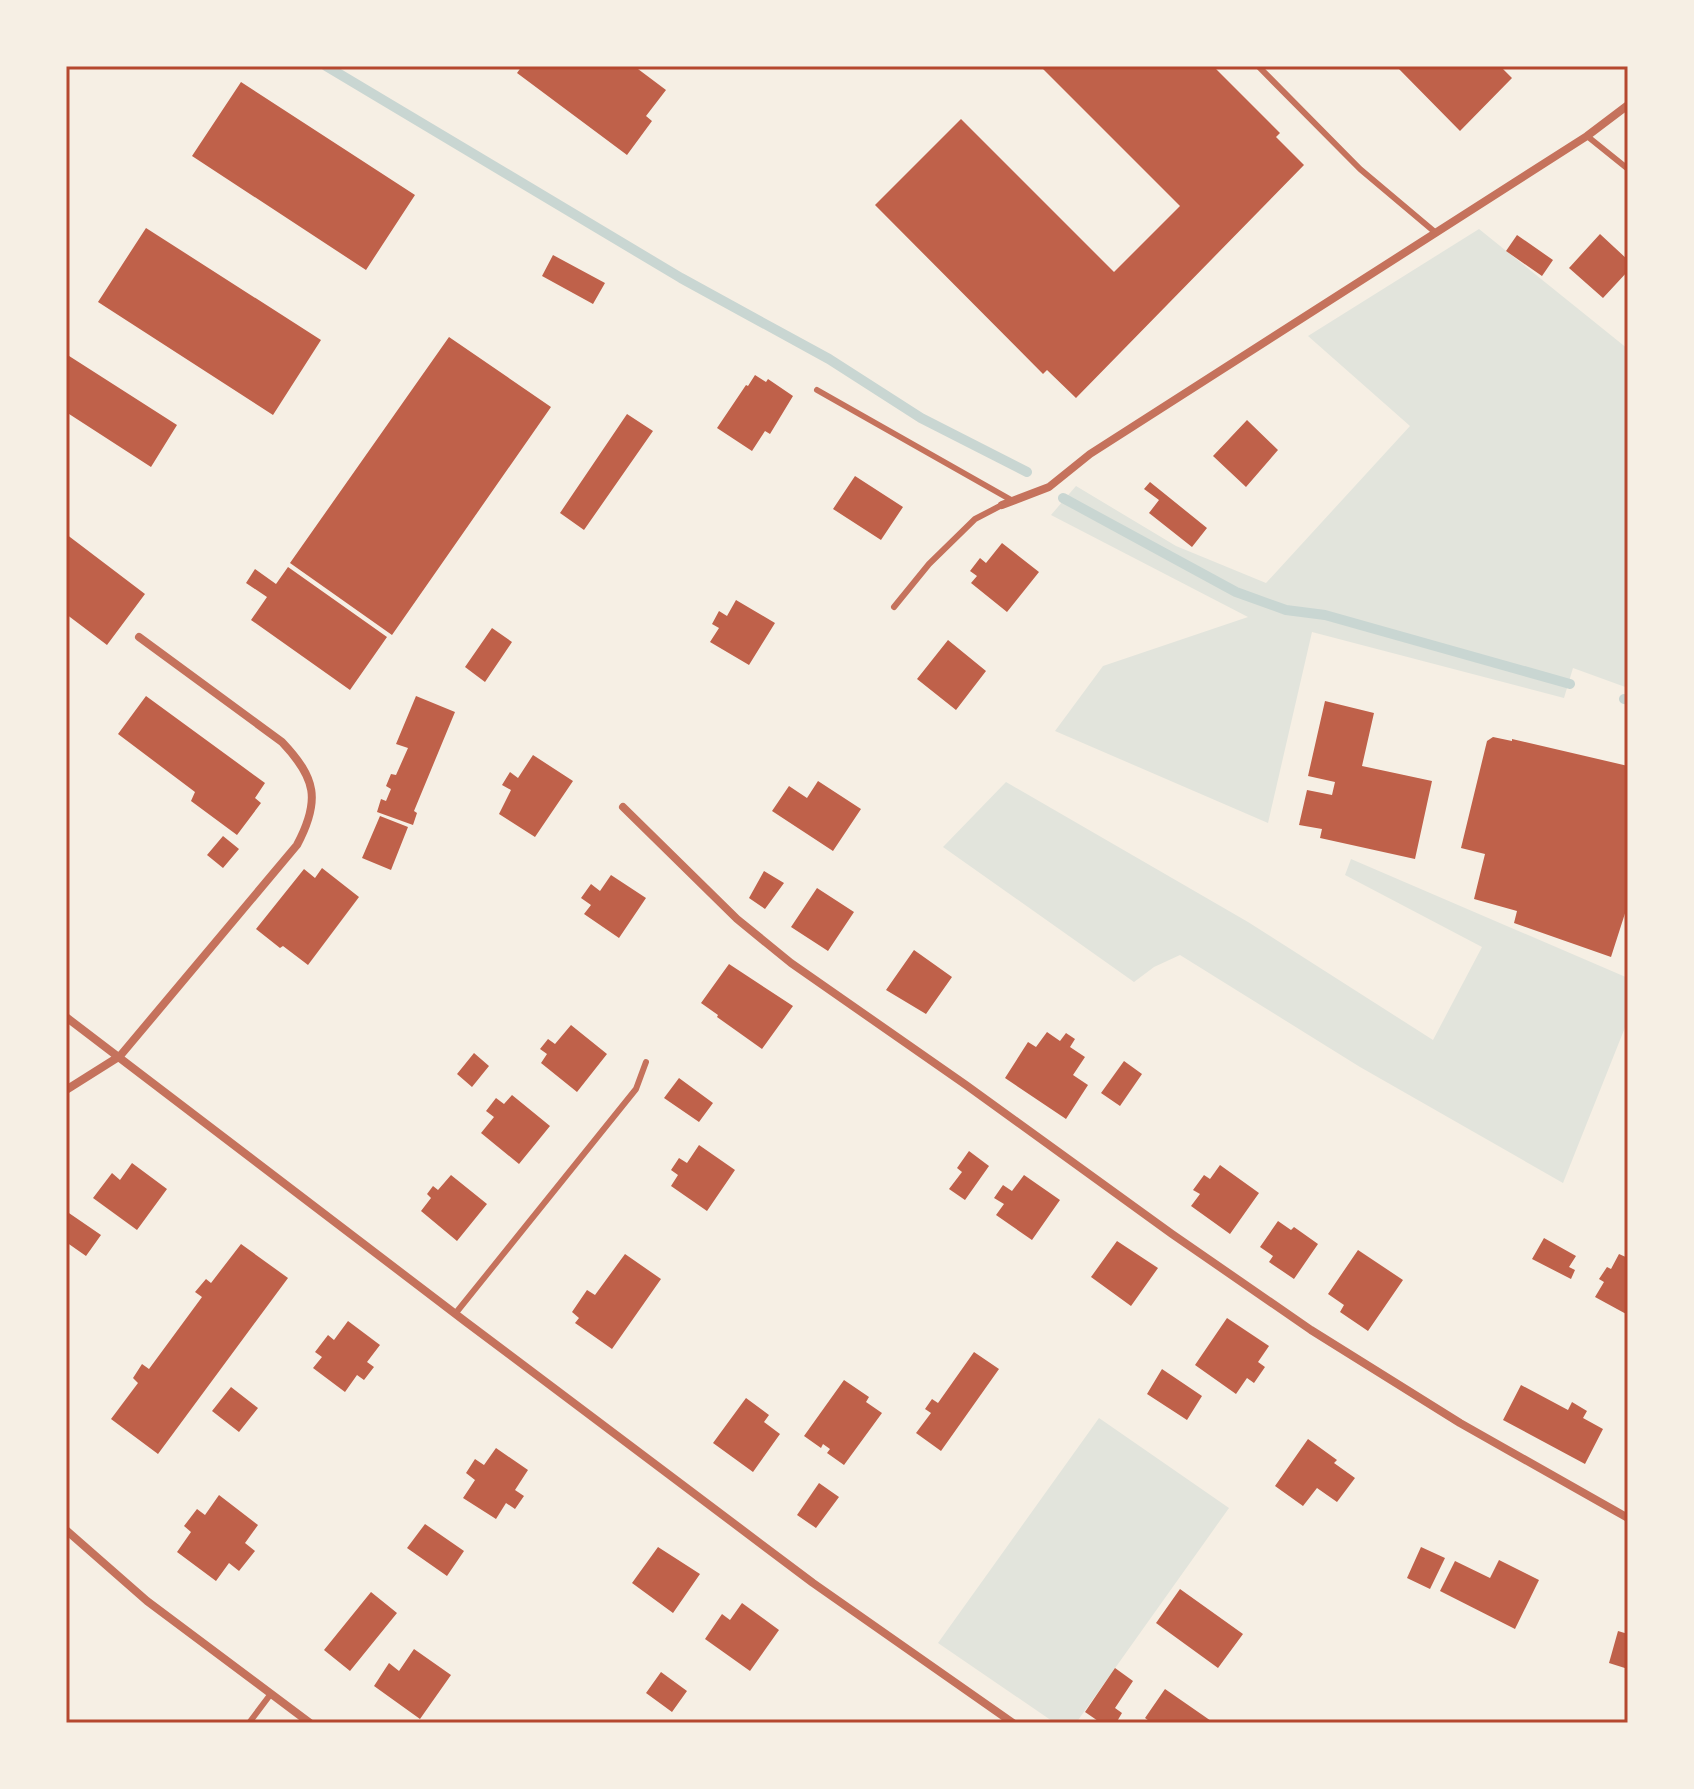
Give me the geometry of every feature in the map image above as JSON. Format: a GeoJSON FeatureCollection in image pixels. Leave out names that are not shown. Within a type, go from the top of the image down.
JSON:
{"type":"FeatureCollection","features":[{"type":"Feature","properties":{"kind":"street"},"geometry":{"type":"LineString","coordinates":[[1002,505],[1049,487],[1090,454],[1587,136],[1628,105]]}},
{"type":"Feature","properties":{"kind":"street"},"geometry":{"type":"LineString","coordinates":[[66,1090],[120,1056],[297,845],[308,824],[313,799],[311,780],[301,762],[282,742],[139,637]]}},
{"type":"Feature","properties":{"kind":"street"},"geometry":{"type":"LineString","coordinates":[[623,807],[737,919],[791,963],[1172,1234],[1311,1330],[1446,1414],[1628,1518]]}},
{"type":"Feature","properties":{"kind":"street"},"geometry":{"type":"LineString","coordinates":[[66,1017],[813,1583],[1013,1723]]}},
{"type":"Feature","properties":{"kind":"street"},"geometry":{"type":"LineString","coordinates":[[66,1530],[147,1601],[310,1723]]}},
{"type":"Feature","properties":{"kind":"lane"},"geometry":{"type":"LineString","coordinates":[[1258,66],[1360,169],[1436,233]]}},
{"type":"Feature","properties":{"kind":"lane"},"geometry":{"type":"LineString","coordinates":[[1587,136],[1628,169]]}},
{"type":"Feature","properties":{"kind":"lane"},"geometry":{"type":"LineString","coordinates":[[817,390],[1013,501]]}},
{"type":"Feature","properties":{"kind":"lane"},"geometry":{"type":"LineString","coordinates":[[894,607],[929,564],[975,519],[1002,505]]}},
{"type":"Feature","properties":{"kind":"lane"},"geometry":{"type":"LineString","coordinates":[[455,1314],[636,1089],[646,1062]]}},
{"type":"Feature","properties":{"kind":"lane"},"geometry":{"type":"LineString","coordinates":[[249,1723],[270,1695]]}},
{"type":"Feature","properties":{"kind":"shaded area"},"geometry":{"type":"Polygon","coordinates":[[[1479,229],[1628,349],[1628,688],[1573,668],[1564,698],[1312,632],[1268,823],[1055,731],[1103,666],[1248,617],[1051,515],[1076,486],[1176,546],[1266,583],[1410,426],[1308,336],[1479,229]]]}},
{"type":"Feature","properties":{"kind":"shaded area"},"geometry":{"type":"Polygon","coordinates":[[[1006,782],[1248,922],[1433,1040],[1482,947],[1345,875],[1351,859],[1628,978],[1628,1020],[1563,1183],[1360,1067],[1180,955],[1154,967],[1134,982],[943,847],[1006,782]]]}},
{"type":"Feature","properties":{"kind":"shaded area"},"geometry":{"type":"Polygon","coordinates":[[[1099,1418],[1229,1508],[1076,1723],[1055,1723],[938,1643],[1099,1418]]]}},
{"type":"Feature","properties":{"kind":"building"},"geometry":{"type":"Polygon","coordinates":[[[522,66],[634,66],[666,90],[646,116],[652,121],[627,155],[517,73],[522,66]]]}},
{"type":"Feature","properties":{"kind":"building"},"geometry":{"type":"Polygon","coordinates":[[[1040,66],[1213,66],[1280,133],[1276,137],[1304,165],[1076,398],[1047,370],[1043,374],[875,205],[961,119],[1114,272],[1180,206],[1040,66]]]}},
{"type":"Feature","properties":{"kind":"building"},"geometry":{"type":"Polygon","coordinates":[[[1396,66],[1500,66],[1512,78],[1460,131],[1396,66]]]}},
{"type":"Feature","properties":{"kind":"building"},"geometry":{"type":"Polygon","coordinates":[[[241,82],[415,195],[366,270],[192,156],[241,82]]]}},
{"type":"Feature","properties":{"kind":"building"},"geometry":{"type":"Polygon","coordinates":[[[146,228],[321,340],[273,415],[98,302],[146,228]]]}},
{"type":"Feature","properties":{"kind":"building"},"geometry":{"type":"Polygon","coordinates":[[[1600,234],[1628,260],[1628,271],[1603,298],[1569,268],[1600,234]]]}},
{"type":"Feature","properties":{"kind":"building"},"geometry":{"type":"Polygon","coordinates":[[[1517,235],[1553,260],[1542,276],[1506,251],[1517,235]]]}},
{"type":"Feature","properties":{"kind":"building"},"geometry":{"type":"Polygon","coordinates":[[[553,255],[605,283],[593,304],[542,276],[553,255]]]}},
{"type":"Feature","properties":{"kind":"building"},"geometry":{"type":"Polygon","coordinates":[[[449,337],[551,407],[392,635],[290,563],[449,337]]]}},
{"type":"Feature","properties":{"kind":"building"},"geometry":{"type":"Polygon","coordinates":[[[66,354],[177,425],[151,467],[66,412],[66,354]]]}},
{"type":"Feature","properties":{"kind":"building"},"geometry":{"type":"Polygon","coordinates":[[[755,375],[766,382],[768,379],[793,396],[770,434],[765,431],[752,451],[717,428],[755,375]]]}},
{"type":"Feature","properties":{"kind":"building"},"geometry":{"type":"Polygon","coordinates":[[[627,414],[653,431],[584,530],[560,513],[627,414]]]}},
{"type":"Feature","properties":{"kind":"building"},"geometry":{"type":"Polygon","coordinates":[[[1247,420],[1278,450],[1246,487],[1213,456],[1247,420]]]}},
{"type":"Feature","properties":{"kind":"building"},"geometry":{"type":"Polygon","coordinates":[[[855,476],[903,507],[881,540],[833,509],[855,476]]]}},
{"type":"Feature","properties":{"kind":"building"},"geometry":{"type":"Polygon","coordinates":[[[1150,482],[1207,528],[1192,547],[1149,513],[1159,500],[1144,489],[1150,482]]]}},
{"type":"Feature","properties":{"kind":"building"},"geometry":{"type":"Polygon","coordinates":[[[66,534],[145,594],[107,645],[66,614],[66,534]]]}},
{"type":"Feature","properties":{"kind":"building"},"geometry":{"type":"Polygon","coordinates":[[[1002,543],[1039,572],[1007,612],[971,583],[977,576],[970,571],[980,558],[986,563],[1002,543]]]}},
{"type":"Feature","properties":{"kind":"building"},"geometry":{"type":"Polygon","coordinates":[[[288,567],[387,637],[350,690],[251,620],[267,597],[246,583],[255,569],[276,584],[288,567]]]}},
{"type":"Feature","properties":{"kind":"building"},"geometry":{"type":"Polygon","coordinates":[[[736,600],[775,623],[749,665],[710,642],[719,628],[712,624],[719,611],[727,616],[736,600]]]}},
{"type":"Feature","properties":{"kind":"building"},"geometry":{"type":"Polygon","coordinates":[[[492,628],[512,642],[485,682],[465,667],[492,628]]]}},
{"type":"Feature","properties":{"kind":"building"},"geometry":{"type":"Polygon","coordinates":[[[948,640],[986,671],[956,710],[917,679],[948,640]]]}},
{"type":"Feature","properties":{"kind":"building"},"geometry":{"type":"Polygon","coordinates":[[[146,696],[265,783],[255,798],[261,803],[237,835],[191,801],[195,792],[118,734],[146,696]]]}},
{"type":"Feature","properties":{"kind":"building"},"geometry":{"type":"Polygon","coordinates":[[[416,696],[455,712],[414,811],[417,813],[413,825],[377,812],[381,799],[386,801],[391,789],[386,786],[391,774],[396,775],[408,748],[396,744],[416,696]]]}},
{"type":"Feature","properties":{"kind":"building"},"geometry":{"type":"Polygon","coordinates":[[[1325,701],[1374,713],[1362,766],[1432,781],[1415,859],[1320,838],[1322,829],[1299,825],[1307,790],[1332,795],[1335,782],[1308,776],[1325,701]]]}},
{"type":"Feature","properties":{"kind":"building"},"geometry":{"type":"Polygon","coordinates":[[[1493,737],[1628,766],[1628,904],[1611,957],[1514,923],[1517,911],[1474,899],[1485,854],[1461,848],[1487,741],[1493,737]]]}},
{"type":"Feature","properties":{"kind":"building"},"geometry":{"type":"Polygon","coordinates":[[[533,755],[573,781],[535,837],[499,814],[511,790],[502,785],[510,772],[518,778],[533,755]]]}},
{"type":"Feature","properties":{"kind":"building"},"geometry":{"type":"Polygon","coordinates":[[[818,781],[861,809],[833,851],[772,811],[789,786],[807,798],[818,781]]]}},
{"type":"Feature","properties":{"kind":"building"},"geometry":{"type":"Polygon","coordinates":[[[380,816],[408,827],[391,870],[362,858],[380,816]]]}},
{"type":"Feature","properties":{"kind":"building"},"geometry":{"type":"Polygon","coordinates":[[[223,836],[239,849],[223,868],[207,855],[223,836]]]}},
{"type":"Feature","properties":{"kind":"building"},"geometry":{"type":"Polygon","coordinates":[[[322,868],[359,897],[308,965],[256,929],[304,869],[315,878],[322,868]]]}},
{"type":"Feature","properties":{"kind":"building"},"geometry":{"type":"Polygon","coordinates":[[[764,871],[784,883],[765,909],[749,898],[764,871]]]}},
{"type":"Feature","properties":{"kind":"building"},"geometry":{"type":"Polygon","coordinates":[[[611,875],[646,898],[619,938],[584,914],[591,905],[581,898],[591,884],[600,891],[611,875]]]}},
{"type":"Feature","properties":{"kind":"building"},"geometry":{"type":"Polygon","coordinates":[[[817,888],[854,912],[828,951],[791,927],[817,888]]]}},
{"type":"Feature","properties":{"kind":"building"},"geometry":{"type":"Polygon","coordinates":[[[914,950],[952,977],[926,1014],[886,990],[914,950]]]}},
{"type":"Feature","properties":{"kind":"building"},"geometry":{"type":"Polygon","coordinates":[[[729,964],[793,1006],[762,1049],[701,1003],[729,964]]]}},
{"type":"Feature","properties":{"kind":"building"},"geometry":{"type":"Polygon","coordinates":[[[571,1025],[607,1054],[577,1092],[541,1063],[547,1054],[540,1049],[548,1039],[555,1044],[571,1025]]]}},
{"type":"Feature","properties":{"kind":"building"},"geometry":{"type":"Polygon","coordinates":[[[1047,1032],[1060,1041],[1066,1033],[1075,1039],[1070,1047],[1085,1057],[1073,1075],[1088,1085],[1066,1119],[1005,1078],[1028,1042],[1036,1047],[1047,1032]]]}},
{"type":"Feature","properties":{"kind":"building"},"geometry":{"type":"Polygon","coordinates":[[[474,1053],[489,1066],[472,1087],[457,1074],[474,1053]]]}},
{"type":"Feature","properties":{"kind":"building"},"geometry":{"type":"Polygon","coordinates":[[[1124,1061],[1142,1074],[1120,1106],[1101,1093],[1124,1061]]]}},
{"type":"Feature","properties":{"kind":"building"},"geometry":{"type":"Polygon","coordinates":[[[679,1078],[713,1103],[699,1122],[664,1098],[679,1078]]]}},
{"type":"Feature","properties":{"kind":"building"},"geometry":{"type":"Polygon","coordinates":[[[512,1095],[550,1126],[519,1164],[481,1133],[494,1117],[486,1111],[496,1098],[504,1104],[512,1095]]]}},
{"type":"Feature","properties":{"kind":"building"},"geometry":{"type":"Polygon","coordinates":[[[699,1145],[735,1170],[707,1211],[671,1186],[678,1175],[671,1170],[679,1158],[687,1163],[699,1145]]]}},
{"type":"Feature","properties":{"kind":"building"},"geometry":{"type":"Polygon","coordinates":[[[969,1151],[989,1166],[965,1200],[949,1189],[962,1172],[957,1168],[969,1151]]]}},
{"type":"Feature","properties":{"kind":"building"},"geometry":{"type":"Polygon","coordinates":[[[132,1163],[167,1189],[137,1230],[93,1198],[112,1173],[120,1180],[132,1163]]]}},
{"type":"Feature","properties":{"kind":"building"},"geometry":{"type":"Polygon","coordinates":[[[1220,1165],[1259,1193],[1230,1234],[1191,1206],[1200,1194],[1193,1190],[1204,1175],[1210,1179],[1220,1165]]]}},
{"type":"Feature","properties":{"kind":"building"},"geometry":{"type":"Polygon","coordinates":[[[451,1175],[487,1204],[457,1241],[421,1211],[431,1198],[427,1194],[433,1186],[438,1190],[451,1175]]]}},
{"type":"Feature","properties":{"kind":"building"},"geometry":{"type":"Polygon","coordinates":[[[1024,1175],[1060,1200],[1032,1240],[996,1215],[1004,1204],[994,1198],[1003,1185],[1012,1191],[1024,1175]]]}},
{"type":"Feature","properties":{"kind":"building"},"geometry":{"type":"Polygon","coordinates":[[[66,1211],[101,1235],[86,1256],[66,1242],[66,1211]]]}},
{"type":"Feature","properties":{"kind":"building"},"geometry":{"type":"Polygon","coordinates":[[[1278,1221],[1291,1230],[1294,1227],[1318,1244],[1294,1279],[1269,1262],[1273,1256],[1260,1247],[1278,1221]]]}},
{"type":"Feature","properties":{"kind":"building"},"geometry":{"type":"Polygon","coordinates":[[[1544,1238],[1576,1256],[1569,1267],[1575,1270],[1571,1279],[1532,1259],[1544,1238]]]}},
{"type":"Feature","properties":{"kind":"building"},"geometry":{"type":"Polygon","coordinates":[[[1117,1241],[1158,1268],[1131,1306],[1091,1277],[1117,1241]]]}},
{"type":"Feature","properties":{"kind":"building"},"geometry":{"type":"Polygon","coordinates":[[[241,1244],[288,1278],[158,1454],[111,1419],[138,1383],[133,1378],[142,1364],[149,1369],[202,1297],[195,1292],[206,1279],[211,1283],[241,1244]]]}},
{"type":"Feature","properties":{"kind":"building"},"geometry":{"type":"Polygon","coordinates":[[[1358,1250],[1403,1280],[1368,1331],[1340,1312],[1344,1305],[1328,1294],[1358,1250]]]}},
{"type":"Feature","properties":{"kind":"building"},"geometry":{"type":"Polygon","coordinates":[[[625,1254],[661,1279],[612,1349],[575,1323],[579,1318],[572,1312],[587,1290],[595,1295],[625,1254]]]}},
{"type":"Feature","properties":{"kind":"building"},"geometry":{"type":"Polygon","coordinates":[[[1619,1254],[1628,1258],[1628,1315],[1595,1297],[1604,1282],[1599,1279],[1607,1267],[1611,1269],[1619,1254]]]}},
{"type":"Feature","properties":{"kind":"building"},"geometry":{"type":"Polygon","coordinates":[[[1227,1318],[1269,1346],[1258,1362],[1265,1367],[1254,1383],[1247,1378],[1236,1394],[1195,1365],[1227,1318]]]}},
{"type":"Feature","properties":{"kind":"building"},"geometry":{"type":"Polygon","coordinates":[[[348,1321],[380,1345],[367,1362],[374,1367],[364,1380],[357,1375],[345,1392],[313,1368],[322,1357],[315,1352],[328,1335],[334,1340],[348,1321]]]}},
{"type":"Feature","properties":{"kind":"building"},"geometry":{"type":"Polygon","coordinates":[[[974,1352],[999,1369],[941,1451],[916,1433],[931,1413],[925,1409],[932,1399],[938,1403],[974,1352]]]}},
{"type":"Feature","properties":{"kind":"building"},"geometry":{"type":"Polygon","coordinates":[[[1162,1369],[1202,1396],[1187,1420],[1147,1394],[1162,1369]]]}},
{"type":"Feature","properties":{"kind":"building"},"geometry":{"type":"Polygon","coordinates":[[[844,1380],[869,1397],[866,1402],[882,1413],[844,1465],[827,1453],[830,1449],[823,1444],[821,1448],[804,1436],[844,1380]]]}},
{"type":"Feature","properties":{"kind":"building"},"geometry":{"type":"Polygon","coordinates":[[[1521,1385],[1568,1410],[1572,1402],[1587,1411],[1583,1418],[1603,1429],[1585,1464],[1503,1420],[1521,1385]]]}},
{"type":"Feature","properties":{"kind":"building"},"geometry":{"type":"Polygon","coordinates":[[[231,1387],[258,1408],[239,1432],[212,1411],[231,1387]]]}},
{"type":"Feature","properties":{"kind":"building"},"geometry":{"type":"Polygon","coordinates":[[[746,1398],[769,1415],[764,1422],[780,1434],[753,1472],[713,1443],[746,1398]]]}},
{"type":"Feature","properties":{"kind":"building"},"geometry":{"type":"Polygon","coordinates":[[[1308,1439],[1355,1478],[1337,1502],[1317,1488],[1303,1506],[1275,1486],[1308,1439]]]}},
{"type":"Feature","properties":{"kind":"building"},"geometry":{"type":"Polygon","coordinates":[[[496,1448],[528,1470],[515,1490],[524,1496],[515,1509],[506,1503],[496,1519],[463,1498],[475,1480],[466,1473],[475,1459],[484,1465],[496,1448]]]}},
{"type":"Feature","properties":{"kind":"building"},"geometry":{"type":"Polygon","coordinates":[[[819,1483],[839,1497],[816,1528],[797,1515],[819,1483]]]}},
{"type":"Feature","properties":{"kind":"building"},"geometry":{"type":"Polygon","coordinates":[[[219,1495],[258,1525],[245,1543],[255,1551],[239,1571],[229,1563],[216,1581],[177,1552],[191,1532],[184,1526],[197,1509],[205,1515],[219,1495]]]}},
{"type":"Feature","properties":{"kind":"building"},"geometry":{"type":"Polygon","coordinates":[[[425,1524],[464,1551],[447,1576],[407,1548],[425,1524]]]}},
{"type":"Feature","properties":{"kind":"building"},"geometry":{"type":"Polygon","coordinates":[[[658,1547],[700,1574],[673,1613],[632,1583],[658,1547]]]}},
{"type":"Feature","properties":{"kind":"building"},"geometry":{"type":"Polygon","coordinates":[[[1421,1547],[1445,1558],[1430,1589],[1407,1578],[1421,1547]]]}},
{"type":"Feature","properties":{"kind":"building"},"geometry":{"type":"Polygon","coordinates":[[[1499,1560],[1539,1580],[1515,1629],[1440,1591],[1455,1561],[1490,1578],[1499,1560]]]}},
{"type":"Feature","properties":{"kind":"building"},"geometry":{"type":"Polygon","coordinates":[[[1180,1589],[1243,1634],[1218,1668],[1156,1623],[1180,1589]]]}},
{"type":"Feature","properties":{"kind":"building"},"geometry":{"type":"Polygon","coordinates":[[[371,1592],[397,1613],[350,1671],[324,1650],[371,1592]]]}},
{"type":"Feature","properties":{"kind":"building"},"geometry":{"type":"Polygon","coordinates":[[[742,1603],[779,1630],[750,1671],[705,1639],[722,1614],[730,1620],[742,1603]]]}},
{"type":"Feature","properties":{"kind":"building"},"geometry":{"type":"Polygon","coordinates":[[[1618,1631],[1628,1634],[1628,1669],[1609,1663],[1618,1631]]]}},
{"type":"Feature","properties":{"kind":"building"},"geometry":{"type":"Polygon","coordinates":[[[414,1649],[451,1675],[420,1719],[374,1686],[389,1663],[399,1671],[414,1649]]]}},
{"type":"Feature","properties":{"kind":"building"},"geometry":{"type":"Polygon","coordinates":[[[1115,1668],[1133,1681],[1115,1708],[1122,1713],[1116,1723],[1101,1723],[1085,1712],[1115,1668]]]}},
{"type":"Feature","properties":{"kind":"building"},"geometry":{"type":"Polygon","coordinates":[[[661,1672],[687,1691],[672,1712],[646,1693],[661,1672]]]}},
{"type":"Feature","properties":{"kind":"building"},"geometry":{"type":"Polygon","coordinates":[[[1165,1689],[1214,1723],[1152,1723],[1145,1718],[1165,1689]]]}},
{"type":"Feature","properties":{"kind":"waterway"},"geometry":{"type":"LineString","coordinates":[[326,66],[681,278],[829,359],[921,418],[1027,472]]}},
{"type":"Feature","properties":{"kind":"waterway"},"geometry":{"type":"LineString","coordinates":[[1063,498],[1236,592],[1286,610],[1325,615],[1570,684]]}},
{"type":"Feature","properties":{"kind":"waterway"},"geometry":{"type":"LineString","coordinates":[[1624,699],[1628,700]]}}]}
